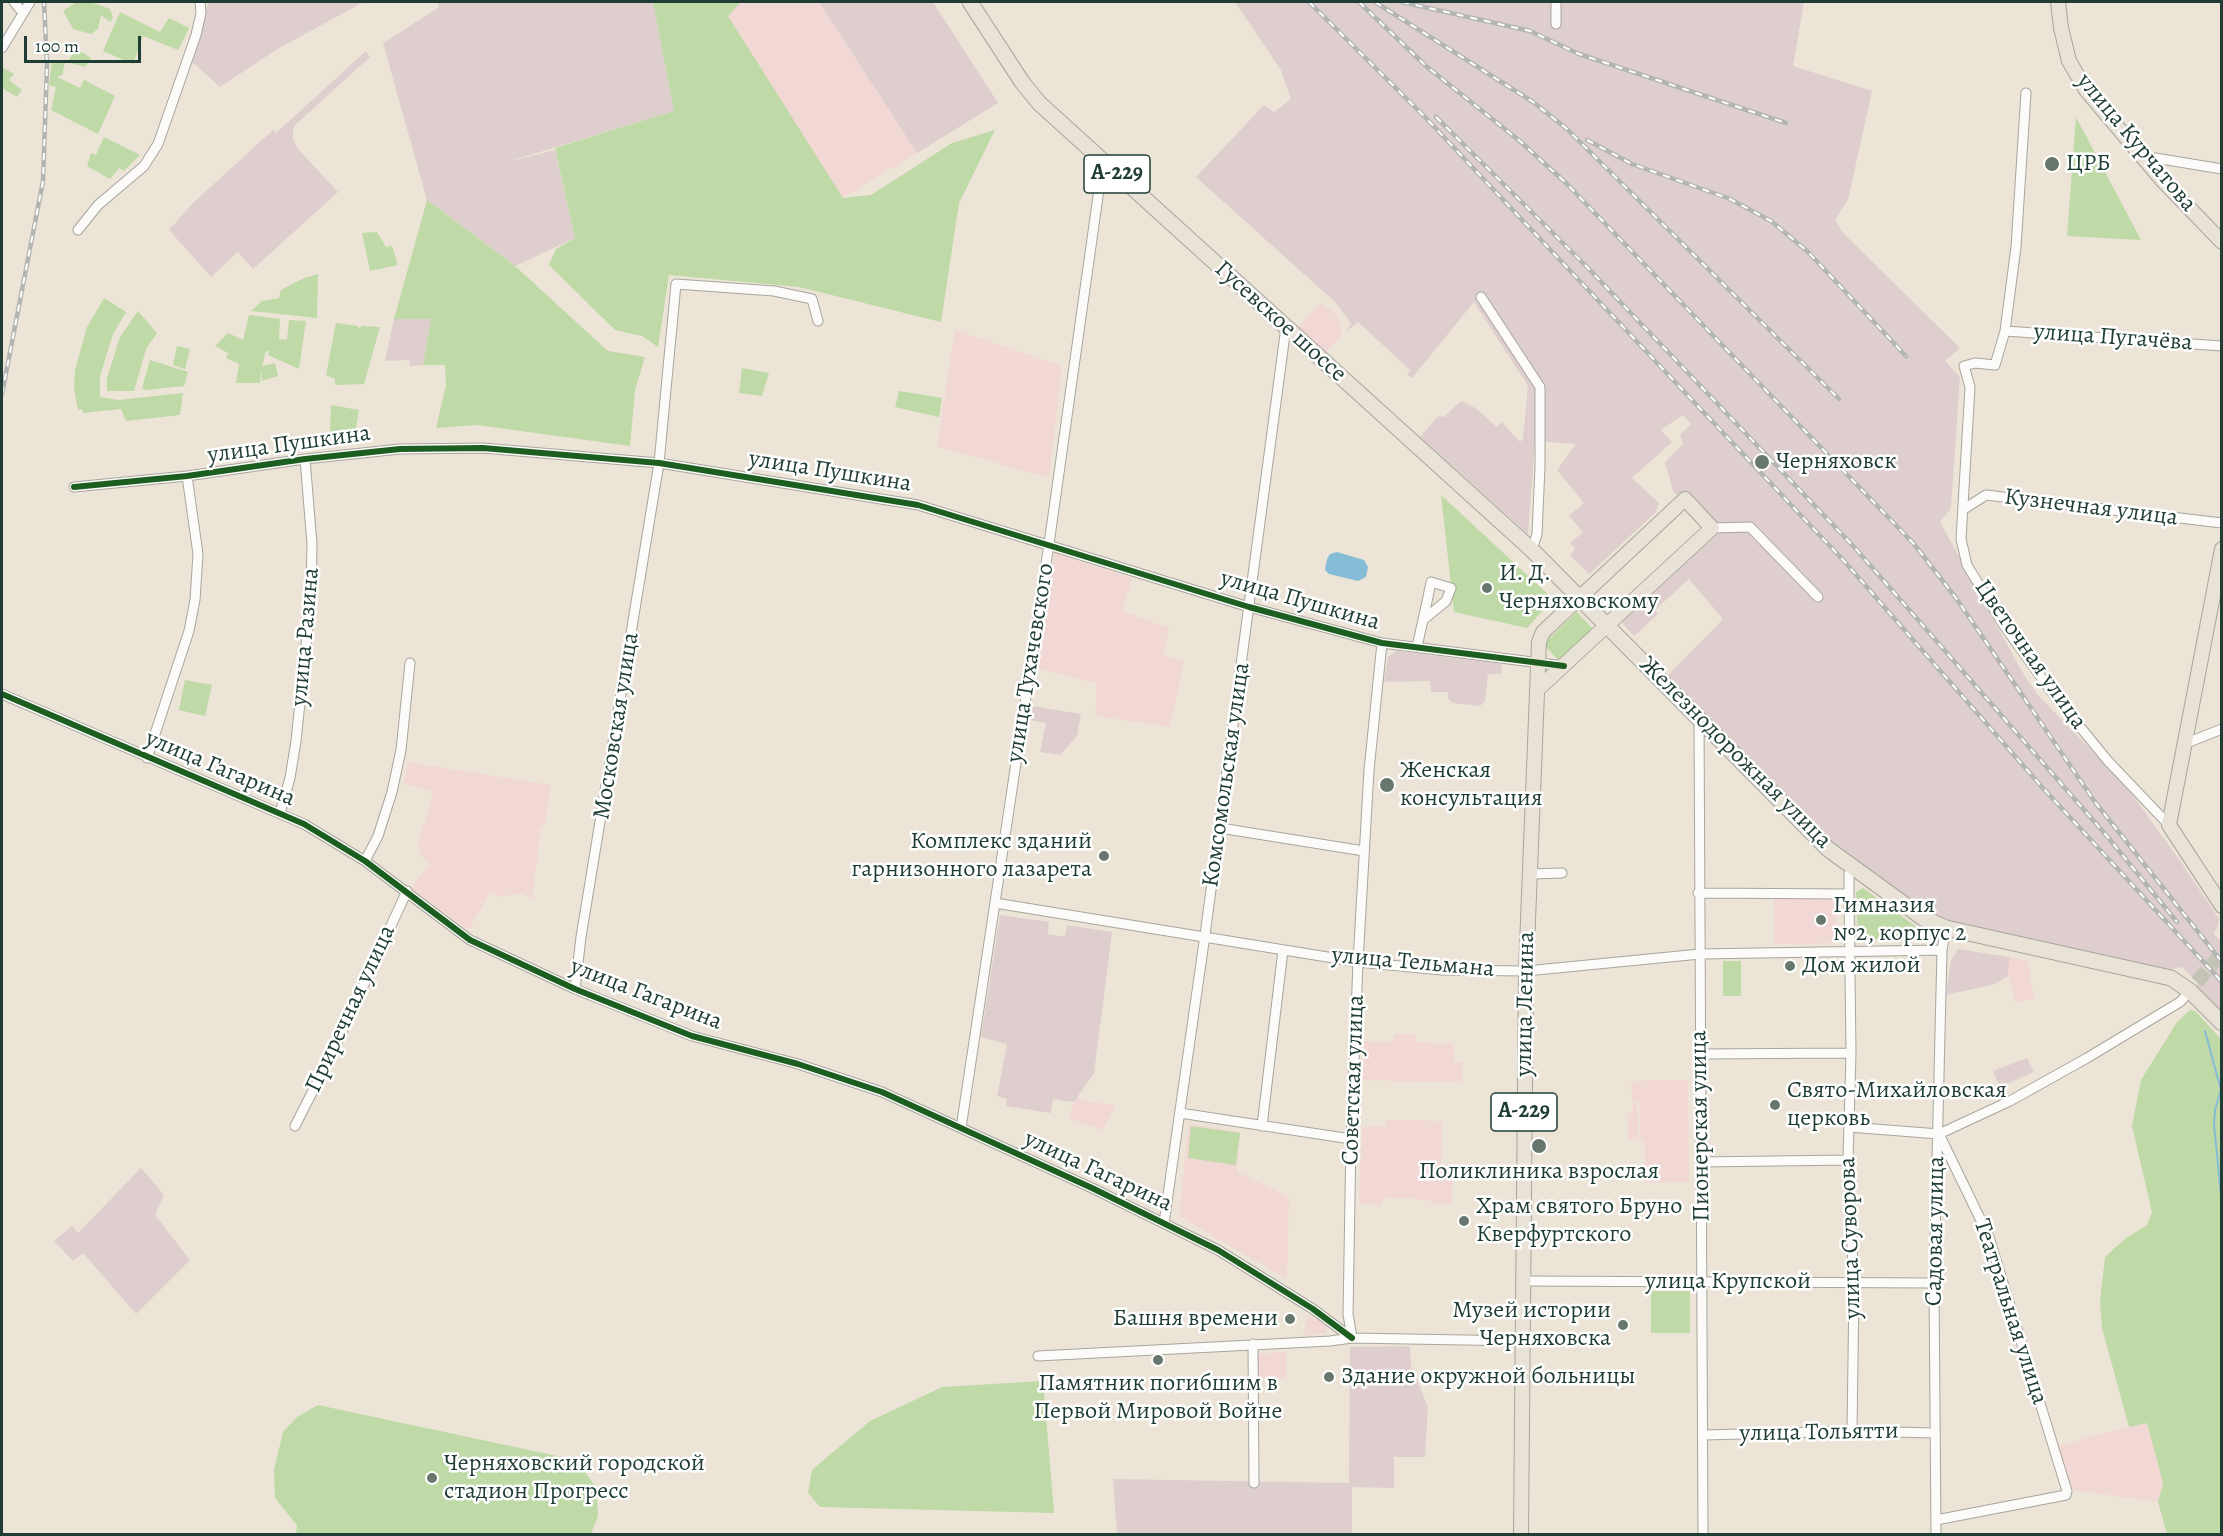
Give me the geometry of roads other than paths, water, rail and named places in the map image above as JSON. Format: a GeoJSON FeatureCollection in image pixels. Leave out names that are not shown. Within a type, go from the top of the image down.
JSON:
{"type":"FeatureCollection","features":[{"type":"Feature","properties":{"kind":"highway","name":"Гусевское шоссе"},"geometry":{"type":"LineString","coordinates":[[970,2],[1022,82],[1040,103],[1532,550],[1609,625]]}},
{"type":"Feature","properties":{"kind":"highway","name":"Железнодорожная улица"},"geometry":{"type":"LineString","coordinates":[[1609,625],[1807,830],[1923,918],[1946,928],[2064,956],[2156,973],[2194,986],[2222,1023]]}},
{"type":"Feature","properties":{"kind":"main road","name":"улица Курчатова"},"geometry":{"type":"LineString","coordinates":[[2058,2],[2068,61],[2086,90],[2222,242]]}},
{"type":"Feature","properties":{"kind":"main road","name":"улица Ленина"},"geometry":{"type":"LineString","coordinates":[[1521,1534],[1526,971],[1540,637],[1685,499],[1712,528]]}},
{"type":"Feature","properties":{"kind":"main road"},"geometry":{"type":"LineString","coordinates":[[1538,689],[1712,528]]}},
{"type":"Feature","properties":{"kind":"main road"},"geometry":{"type":"LineString","coordinates":[[2222,549],[2169,825],[2222,906]]}},
{"type":"Feature","properties":{"kind":"street"},"geometry":{"type":"LineString","coordinates":[[14,2],[23,13]]}},
{"type":"Feature","properties":{"kind":"street"},"geometry":{"type":"LineString","coordinates":[[2,48],[30,2]]}},
{"type":"Feature","properties":{"kind":"street"},"geometry":{"type":"LineString","coordinates":[[78,230],[99,205],[144,166],[158,144],[196,35],[201,13],[200,2]]}},
{"type":"Feature","properties":{"kind":"street"},"geometry":{"type":"LineString","coordinates":[[1556,2],[1556,24]]}},
{"type":"Feature","properties":{"kind":"street","name":"Цветочная улица"},"geometry":{"type":"LineString","coordinates":[[2026,93],[2016,247],[2005,331],[1995,365],[1975,363],[1964,366],[1970,387],[1961,538],[1967,565],[2003,624],[2054,695],[2108,761],[2169,825]]}},
{"type":"Feature","properties":{"kind":"street"},"geometry":{"type":"LineString","coordinates":[[2143,156],[2222,169]]}},
{"type":"Feature","properties":{"kind":"street","name":"улица Тухачевского"},"geometry":{"type":"LineString","coordinates":[[961,1128],[1049,544],[1102,161]]}},
{"type":"Feature","properties":{"kind":"street","name":"Московская улица"},"geometry":{"type":"LineString","coordinates":[[575,989],[581,937],[659,463],[676,284],[774,291],[812,299],[818,321]]}},
{"type":"Feature","properties":{"kind":"street"},"geometry":{"type":"LineString","coordinates":[[1481,297],[1540,387],[1537,534],[1532,550]]}},
{"type":"Feature","properties":{"kind":"street","name":"Комсомольская улица"},"geometry":{"type":"LineString","coordinates":[[1164,1223],[1220,828],[1286,327]]}},
{"type":"Feature","properties":{"kind":"street","name":"улица Пугачёва"},"geometry":{"type":"LineString","coordinates":[[2005,331],[2222,346]]}},
{"type":"Feature","properties":{"kind":"street","name":"улица Пушкина"},"geometry":{"type":"LineString","coordinates":[[74,487],[187,476],[305,459],[400,449],[483,448],[659,463],[918,505],[1249,607],[1382,643],[1564,666]]}},
{"type":"Feature","properties":{"kind":"street","name":"улица Разина"},"geometry":{"type":"LineString","coordinates":[[280,813],[290,778],[311,597],[312,544],[305,459]]}},
{"type":"Feature","properties":{"kind":"street"},"geometry":{"type":"LineString","coordinates":[[147,758],[189,631],[195,600],[198,554],[187,476]]}},
{"type":"Feature","properties":{"kind":"street","name":"Кузнечная улица"},"geometry":{"type":"LineString","coordinates":[[1964,509],[1986,495],[2222,523]]}},
{"type":"Feature","properties":{"kind":"street"},"geometry":{"type":"LineString","coordinates":[[1712,528],[1750,527],[1818,597]]}},
{"type":"Feature","properties":{"kind":"street"},"geometry":{"type":"LineString","coordinates":[[1417,647],[1423,620]]}},
{"type":"Feature","properties":{"kind":"street","name":"Советская улица"},"geometry":{"type":"LineString","coordinates":[[1352,1338],[1348,1314],[1351,1139],[1358,962],[1368,770],[1382,643]]}},
{"type":"Feature","properties":{"kind":"street"},"geometry":{"type":"LineString","coordinates":[[364,861],[378,836],[392,792],[401,750],[410,663]]}},
{"type":"Feature","properties":{"kind":"street","name":"улица Гагарина"},"geometry":{"type":"LineString","coordinates":[[2,694],[280,813],[327,836],[407,891],[470,940],[575,989],[692,1036],[798,1064],[882,1092],[1164,1223],[1227,1255],[1313,1309],[1352,1338]]}},
{"type":"Feature","properties":{"kind":"street","name":"Пионерская улица"},"geometry":{"type":"LineString","coordinates":[[1699,717],[1698,893],[1703,953],[1701,1054],[1703,1534]]}},
{"type":"Feature","properties":{"kind":"street"},"geometry":{"type":"LineString","coordinates":[[2184,744],[2222,729]]}},
{"type":"Feature","properties":{"kind":"street"},"geometry":{"type":"LineString","coordinates":[[1220,828],[1364,851]]}},
{"type":"Feature","properties":{"kind":"street","name":"улица Суворова"},"geometry":{"type":"LineString","coordinates":[[1852,1431],[1854,1283],[1848,1127],[1851,1053],[1849,874],[1853,867]]}},
{"type":"Feature","properties":{"kind":"street"},"geometry":{"type":"LineString","coordinates":[[1530,874],[1562,873]]}},
{"type":"Feature","properties":{"kind":"street","name":"Приречная улица"},"geometry":{"type":"LineString","coordinates":[[295,1126],[334,1049],[407,891]]}},
{"type":"Feature","properties":{"kind":"street"},"geometry":{"type":"LineString","coordinates":[[1698,893],[1849,894]]}},
{"type":"Feature","properties":{"kind":"street","name":"улица Тельмана"},"geometry":{"type":"LineString","coordinates":[[995,903],[1205,935],[1358,962],[1442,970],[1526,971],[1703,953],[1942,950]]}},
{"type":"Feature","properties":{"kind":"street","name":"Садовая улица"},"geometry":{"type":"LineString","coordinates":[[1936,1534],[1934,1283],[1942,950],[1946,928]]}},
{"type":"Feature","properties":{"kind":"street"},"geometry":{"type":"LineString","coordinates":[[1262,1126],[1283,950]]}},
{"type":"Feature","properties":{"kind":"street"},"geometry":{"type":"LineString","coordinates":[[1848,1127],[1939,1134],[2010,1101],[2087,1058],[2180,1002],[2194,986]]}},
{"type":"Feature","properties":{"kind":"street"},"geometry":{"type":"LineString","coordinates":[[1701,1054],[1851,1053]]}},
{"type":"Feature","properties":{"kind":"street"},"geometry":{"type":"LineString","coordinates":[[1180,1113],[1351,1139]]}},
{"type":"Feature","properties":{"kind":"street","name":"Театральная улица"},"geometry":{"type":"LineString","coordinates":[[1936,1520],[2066,1495],[2038,1392],[1989,1237],[1939,1134]]}},
{"type":"Feature","properties":{"kind":"street"},"geometry":{"type":"LineString","coordinates":[[1701,1162],[1848,1160]]}},
{"type":"Feature","properties":{"kind":"street","name":"улица Крупской"},"geometry":{"type":"LineString","coordinates":[[1522,1281],[1934,1283]]}},
{"type":"Feature","properties":{"kind":"street"},"geometry":{"type":"LineString","coordinates":[[1038,1356],[1352,1338],[1521,1341]]}},
{"type":"Feature","properties":{"kind":"street"},"geometry":{"type":"LineString","coordinates":[[1253,1344],[1254,1483]]}},
{"type":"Feature","properties":{"kind":"street","name":"улица Тольятти"},"geometry":{"type":"LineString","coordinates":[[1704,1435],[1852,1431],[1935,1433]]}},
{"type":"Feature","properties":{"kind":"water"},"geometry":{"type":"Polygon","coordinates":[[[1337,552],[1364,560],[1368,567],[1366,577],[1358,581],[1329,574],[1325,570],[1327,559],[1330,554],[1337,552]]]}},
{"type":"Feature","properties":{"kind":"waterway"},"geometry":{"type":"LineString","coordinates":[[2205,1031],[2221,1090],[2215,1110],[2214,1124],[2222,1206]]}},
{"type":"Feature","properties":{"kind":"tunnel"},"geometry":{"type":"LineString","coordinates":[[2197,982],[2222,953]]}},
{"type":"Feature","properties":{"kind":"railway"},"geometry":{"type":"LineString","coordinates":[[2,394],[43,181],[47,65],[44,2]]}},
{"type":"Feature","properties":{"kind":"railway"},"geometry":{"type":"LineString","coordinates":[[1309,2],[1425,117],[1844,561],[2042,787],[2222,982]]}},
{"type":"Feature","properties":{"kind":"railway"},"geometry":{"type":"LineString","coordinates":[[1359,2],[1426,66],[1521,142],[1567,184],[1914,544],[1956,598],[2095,802],[2222,962]]}},
{"type":"Feature","properties":{"kind":"railway"},"geometry":{"type":"LineString","coordinates":[[1375,2],[1533,102],[1567,129],[1839,399]]}},
{"type":"Feature","properties":{"kind":"railway"},"geometry":{"type":"LineString","coordinates":[[1402,2],[1530,31],[1579,54],[1786,123]]}},
{"type":"Feature","properties":{"kind":"railway"},"geometry":{"type":"LineString","coordinates":[[1436,117],[1586,266],[1856,549],[2106,835],[2177,922]]}},
{"type":"Feature","properties":{"kind":"railway"},"geometry":{"type":"LineString","coordinates":[[1587,140],[1632,164],[1730,199],[1771,221],[1807,251],[1906,356]]}},
{"type":"Feature","properties":{"kind":"place","name":"ЦРБ"},"geometry":{"type":"Point","coordinates":[2052,164]}},
{"type":"Feature","properties":{"kind":"place","name":"Черняховск"},"geometry":{"type":"Point","coordinates":[1762,462]}},
{"type":"Feature","properties":{"kind":"place","name":"И. Д. Черняховскому"},"geometry":{"type":"Point","coordinates":[1487,588]}},
{"type":"Feature","properties":{"kind":"place","name":"Женская консультация"},"geometry":{"type":"Point","coordinates":[1387,785]}},
{"type":"Feature","properties":{"kind":"place","name":"Комплекс зданий гарнизонного лазарета"},"geometry":{"type":"Point","coordinates":[1104,856]}},
{"type":"Feature","properties":{"kind":"place","name":"Гимназия №2, корпус 2"},"geometry":{"type":"Point","coordinates":[1821,920]}},
{"type":"Feature","properties":{"kind":"place","name":"Дом жилой"},"geometry":{"type":"Point","coordinates":[1790,966]}},
{"type":"Feature","properties":{"kind":"place","name":"Свято-Михайловская церковь"},"geometry":{"type":"Point","coordinates":[1775,1105]}},
{"type":"Feature","properties":{"kind":"place","name":"Поликлиника взрослая"},"geometry":{"type":"Point","coordinates":[1539,1146]}},
{"type":"Feature","properties":{"kind":"place","name":"Храм святого Бруно Кверфуртского"},"geometry":{"type":"Point","coordinates":[1464,1221]}},
{"type":"Feature","properties":{"kind":"place","name":"Башня времени"},"geometry":{"type":"Point","coordinates":[1290,1319]}},
{"type":"Feature","properties":{"kind":"place","name":"Музей истории Черняховска"},"geometry":{"type":"Point","coordinates":[1623,1325]}},
{"type":"Feature","properties":{"kind":"place","name":"Памятник погибшим в Первой Мировой Войне"},"geometry":{"type":"Point","coordinates":[1158,1360]}},
{"type":"Feature","properties":{"kind":"place","name":"Здание окружной больницы"},"geometry":{"type":"Point","coordinates":[1329,1377]}},
{"type":"Feature","properties":{"kind":"place","name":"Черняховский городской стадион Прогресс"},"geometry":{"type":"Point","coordinates":[432,1478]}}]}
